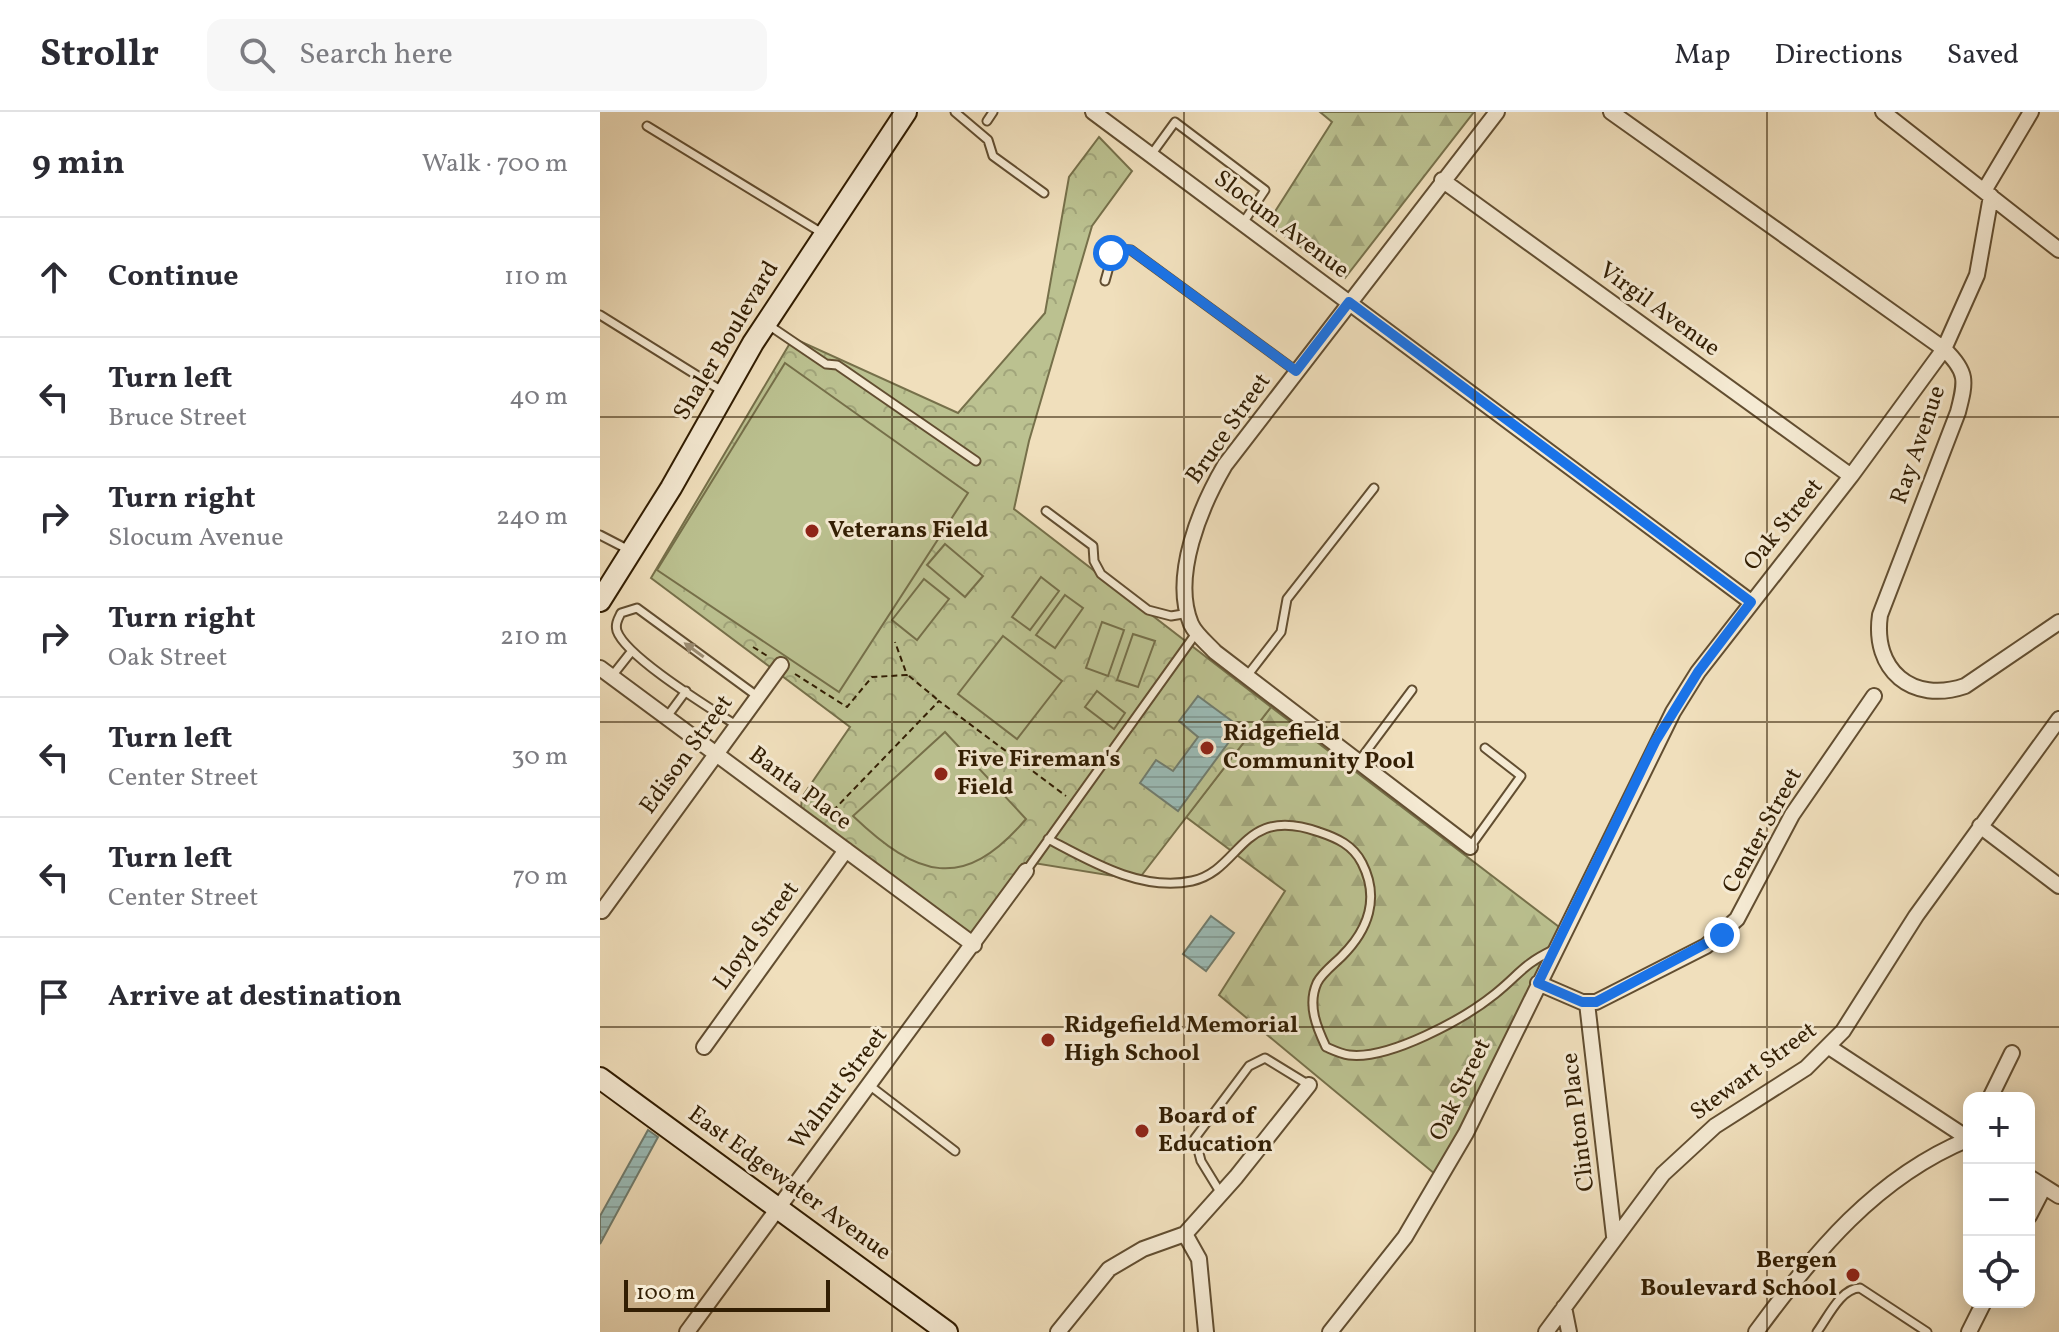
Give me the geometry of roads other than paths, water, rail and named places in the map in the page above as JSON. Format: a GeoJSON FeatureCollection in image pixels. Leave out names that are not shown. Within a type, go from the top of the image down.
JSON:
{"type":"FeatureCollection","features":[{"type":"Feature","properties":{"kind":"street","name":"Shaler Boulevard"},"geometry":{"type":"LineString","coordinates":[[600,601],[629,550],[671,488],[766,323],[906,112]]}},
{"type":"Feature","properties":{"kind":"street","name":"Slocum Avenue"},"geometry":{"type":"LineString","coordinates":[[1094,112],[1751,602]]}},
{"type":"Feature","properties":{"kind":"street","name":"Bruce Street"},"geometry":{"type":"LineString","coordinates":[[1470,847],[1247,676],[1197,632],[1189,613],[1186,574],[1190,545],[1210,490],[1296,371],[1497,112]]}},
{"type":"Feature","properties":{"kind":"street","name":"Ray Avenue"},"geometry":{"type":"LineString","coordinates":[[1611,112],[1944,349],[1959,364],[1963,391],[1880,615],[1878,630],[1884,659],[1892,671],[1912,686],[1926,691],[1951,691],[1965,686],[2059,622]]}},
{"type":"Feature","properties":{"kind":"street"},"geometry":{"type":"LineString","coordinates":[[1883,112],[2059,250]]}},
{"type":"Feature","properties":{"kind":"street"},"geometry":{"type":"LineString","coordinates":[[1988,194],[2031,112]]}},
{"type":"Feature","properties":{"kind":"street","name":"Virgil Avenue"},"geometry":{"type":"LineString","coordinates":[[1442,180],[1851,476]]}},
{"type":"Feature","properties":{"kind":"street","name":"Oak Street"},"geometry":{"type":"LineString","coordinates":[[1330,1332],[1405,1237],[1438,1183],[1655,742],[1698,672],[1851,476],[1944,349],[1977,275],[1988,194]]}},
{"type":"Feature","properties":{"kind":"street","name":"Edison Street"},"geometry":{"type":"LineString","coordinates":[[602,911],[781,665]]}},
{"type":"Feature","properties":{"kind":"street","name":"Banta Place"},"geometry":{"type":"LineString","coordinates":[[606,672],[974,945]]}},
{"type":"Feature","properties":{"kind":"street","name":"Center Street"},"geometry":{"type":"LineString","coordinates":[[1587,1003],[1596,1002],[1706,946],[1737,919],[1792,815],[1874,696]]}},
{"type":"Feature","properties":{"kind":"street","name":"Stewart Street"},"geometry":{"type":"LineString","coordinates":[[1546,1332],[1614,1236],[1663,1174],[1688,1149],[1735,1112],[1806,1068],[1829,1047],[1861,1007],[1916,916],[2059,719]]}},
{"type":"Feature","properties":{"kind":"street"},"geometry":{"type":"LineString","coordinates":[[1980,826],[2059,886]]}},
{"type":"Feature","properties":{"kind":"street","name":"Lloyd Street"},"geometry":{"type":"LineString","coordinates":[[704,1047],[846,850]]}},
{"type":"Feature","properties":{"kind":"street","name":"Walnut Street"},"geometry":{"type":"LineString","coordinates":[[687,1332],[1026,871]]}},
{"type":"Feature","properties":{"kind":"street"},"geometry":{"type":"LineString","coordinates":[[1538,983],[1587,1003]]}},
{"type":"Feature","properties":{"kind":"street","name":"Clinton Place"},"geometry":{"type":"LineString","coordinates":[[1587,1003],[1614,1236]]}},
{"type":"Feature","properties":{"kind":"street"},"geometry":{"type":"LineString","coordinates":[[1829,1047],[1963,1135]]}},
{"type":"Feature","properties":{"kind":"street"},"geometry":{"type":"LineString","coordinates":[[1993,1092],[2012,1053]]}},
{"type":"Feature","properties":{"kind":"street","name":"East Edgewater Avenue"},"geometry":{"type":"LineString","coordinates":[[600,1078],[947,1332]]}},
{"type":"Feature","properties":{"kind":"street"},"geometry":{"type":"LineString","coordinates":[[1058,1332],[1109,1269],[1143,1249],[1185,1234],[1309,1085]]}},
{"type":"Feature","properties":{"kind":"street"},"geometry":{"type":"LineString","coordinates":[[1756,1332],[1805,1266],[1851,1217],[1916,1165],[1963,1142]]}},
{"type":"Feature","properties":{"kind":"street"},"geometry":{"type":"LineString","coordinates":[[2035,1181],[2059,1196]]}},
{"type":"Feature","properties":{"kind":"street"},"geometry":{"type":"LineString","coordinates":[[2035,1204],[2044,1187]]}},
{"type":"Feature","properties":{"kind":"street"},"geometry":{"type":"LineString","coordinates":[[1185,1234],[1199,1259],[1206,1332]]}},
{"type":"Feature","properties":{"kind":"street"},"geometry":{"type":"LineString","coordinates":[[1564,1307],[1569,1332]]}},
{"type":"Feature","properties":{"kind":"street"},"geometry":{"type":"LineString","coordinates":[[1969,1332],[1981,1308]]}},
{"type":"Feature","properties":{"kind":"lane"},"geometry":{"type":"LineString","coordinates":[[955,112],[988,140],[993,156],[1044,193]]}},
{"type":"Feature","properties":{"kind":"lane"},"geometry":{"type":"LineString","coordinates":[[987,121],[993,112]]}},
{"type":"Feature","properties":{"kind":"lane"},"geometry":{"type":"LineString","coordinates":[[1151,155],[1175,122],[1265,190],[1243,223]]}},
{"type":"Feature","properties":{"kind":"lane"},"geometry":{"type":"LineString","coordinates":[[647,126],[824,234]]}},
{"type":"Feature","properties":{"kind":"lane"},"geometry":{"type":"LineString","coordinates":[[1105,281],[1114,249],[1131,250],[1296,371]]}},
{"type":"Feature","properties":{"kind":"lane"},"geometry":{"type":"LineString","coordinates":[[600,315],[724,393]]}},
{"type":"Feature","properties":{"kind":"lane"},"geometry":{"type":"LineString","coordinates":[[766,323],[826,364],[837,365],[976,461]]}},
{"type":"Feature","properties":{"kind":"lane"},"geometry":{"type":"LineString","coordinates":[[1247,676],[1281,632],[1287,599],[1374,488]]}},
{"type":"Feature","properties":{"kind":"lane"},"geometry":{"type":"LineString","coordinates":[[1046,511],[1093,546],[1094,561],[1101,574],[1148,610],[1171,616],[1189,613]]}},
{"type":"Feature","properties":{"kind":"lane"},"geometry":{"type":"LineString","coordinates":[[600,535],[629,550]]}},
{"type":"Feature","properties":{"kind":"lane"},"geometry":{"type":"LineString","coordinates":[[736,725],[631,652],[618,632],[616,622],[621,613],[637,608],[757,696]]}},
{"type":"Feature","properties":{"kind":"lane"},"geometry":{"type":"LineString","coordinates":[[1026,871],[1073,801],[1197,632]]}},
{"type":"Feature","properties":{"kind":"lane"},"geometry":{"type":"LineString","coordinates":[[606,672],[631,652]]}},
{"type":"Feature","properties":{"kind":"lane"},"geometry":{"type":"LineString","coordinates":[[1359,761],[1412,690]]}},
{"type":"Feature","properties":{"kind":"lane"},"geometry":{"type":"LineString","coordinates":[[666,718],[686,691]]}},
{"type":"Feature","properties":{"kind":"lane"},"geometry":{"type":"LineString","coordinates":[[1470,847],[1521,776],[1485,748]]}},
{"type":"Feature","properties":{"kind":"lane"},"geometry":{"type":"LineString","coordinates":[[1048,839],[1110,871],[1162,882],[1193,881],[1214,871],[1251,835],[1279,826],[1304,827],[1343,841],[1362,862],[1373,897],[1358,936],[1317,984],[1312,1018],[1326,1047],[1348,1055],[1374,1054],[1459,1019],[1496,993],[1524,964],[1553,950]]}},
{"type":"Feature","properties":{"kind":"lane"},"geometry":{"type":"LineString","coordinates":[[1220,1192],[1201,1161],[1195,1138],[1249,1066],[1265,1058],[1309,1085]]}},
{"type":"Feature","properties":{"kind":"lane"},"geometry":{"type":"LineString","coordinates":[[869,1085],[955,1151]]}},
{"type":"Feature","properties":{"kind":"lane"},"geometry":{"type":"LineString","coordinates":[[1817,1332],[1845,1293],[1860,1288],[1927,1332]]}},
{"type":"Feature","properties":{"kind":"water","name":"Ridgefield Community Pool"},"geometry":{"type":"Polygon","coordinates":[[[1198,696],[1240,727],[1178,811],[1140,783],[1156,760],[1173,771],[1198,737],[1179,721],[1198,696]]]}},
{"type":"Feature","properties":{"kind":"water"},"geometry":{"type":"Polygon","coordinates":[[[1211,916],[1234,933],[1206,971],[1183,954],[1211,916]]]}},
{"type":"Feature","properties":{"kind":"water"},"geometry":{"type":"Polygon","coordinates":[[[648,1130],[658,1137],[600,1244],[600,1216],[648,1130]]]}},
{"type":"Feature","properties":{"kind":"place","name":"Veterans Field"},"geometry":{"type":"Point","coordinates":[812,531]}},
{"type":"Feature","properties":{"kind":"place","name":"Ridgefield Community Pool"},"geometry":{"type":"Point","coordinates":[1207,748]}},
{"type":"Feature","properties":{"kind":"place","name":"Five Fireman's Field"},"geometry":{"type":"Point","coordinates":[941,774]}},
{"type":"Feature","properties":{"kind":"place","name":"Ridgefield Memorial High School"},"geometry":{"type":"Point","coordinates":[1048,1040]}},
{"type":"Feature","properties":{"kind":"place","name":"Board of Education"},"geometry":{"type":"Point","coordinates":[1142,1131]}},
{"type":"Feature","properties":{"kind":"place","name":"Bergen Boulevard School"},"geometry":{"type":"Point","coordinates":[1853,1275]}}]}
